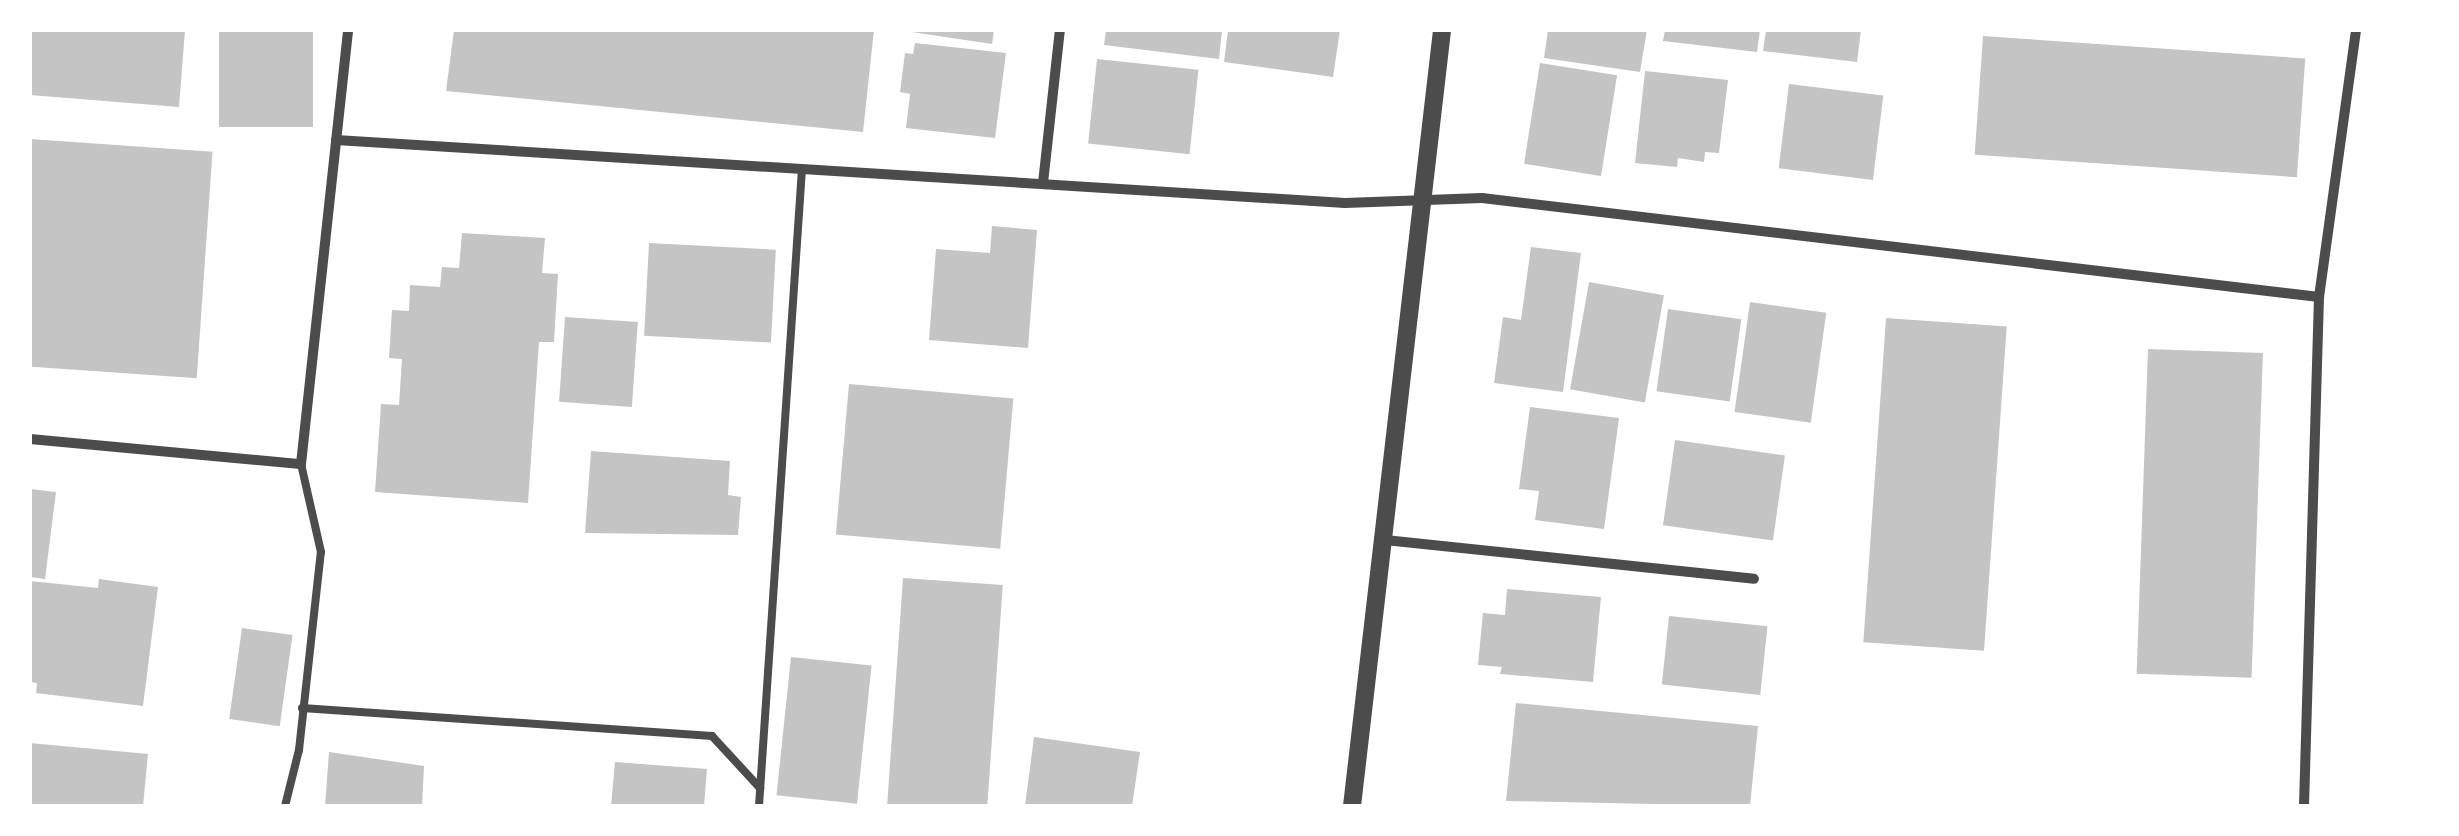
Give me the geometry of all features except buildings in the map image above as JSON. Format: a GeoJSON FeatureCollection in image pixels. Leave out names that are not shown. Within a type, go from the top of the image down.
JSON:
{"type":"FeatureCollection","features":[{"type":"Feature","properties":{"kind":"street"},"geometry":{"type":"LineString","coordinates":[[30,440],[301,464],[348,30]]}},
{"type":"Feature","properties":{"kind":"street"},"geometry":{"type":"LineString","coordinates":[[1043,183],[1060,30]]}},
{"type":"Feature","properties":{"kind":"street"},"geometry":{"type":"LineString","coordinates":[[1352,806],[1442,30]]}},
{"type":"Feature","properties":{"kind":"street"},"geometry":{"type":"LineString","coordinates":[[2304,806],[2319,297],[2356,30]]}},
{"type":"Feature","properties":{"kind":"street"},"geometry":{"type":"LineString","coordinates":[[336,140],[1346,203],[1493,199],[2319,297]]}},
{"type":"Feature","properties":{"kind":"street"},"geometry":{"type":"LineString","coordinates":[[1384,540],[1754,579]]}},
{"type":"Feature","properties":{"kind":"lane"},"geometry":{"type":"LineString","coordinates":[[759,806],[802,168]]}},
{"type":"Feature","properties":{"kind":"lane"},"geometry":{"type":"LineString","coordinates":[[285,806],[302,708],[321,552],[301,464]]}},
{"type":"Feature","properties":{"kind":"lane"},"geometry":{"type":"LineString","coordinates":[[302,708],[712,736],[760,788]]}}]}
